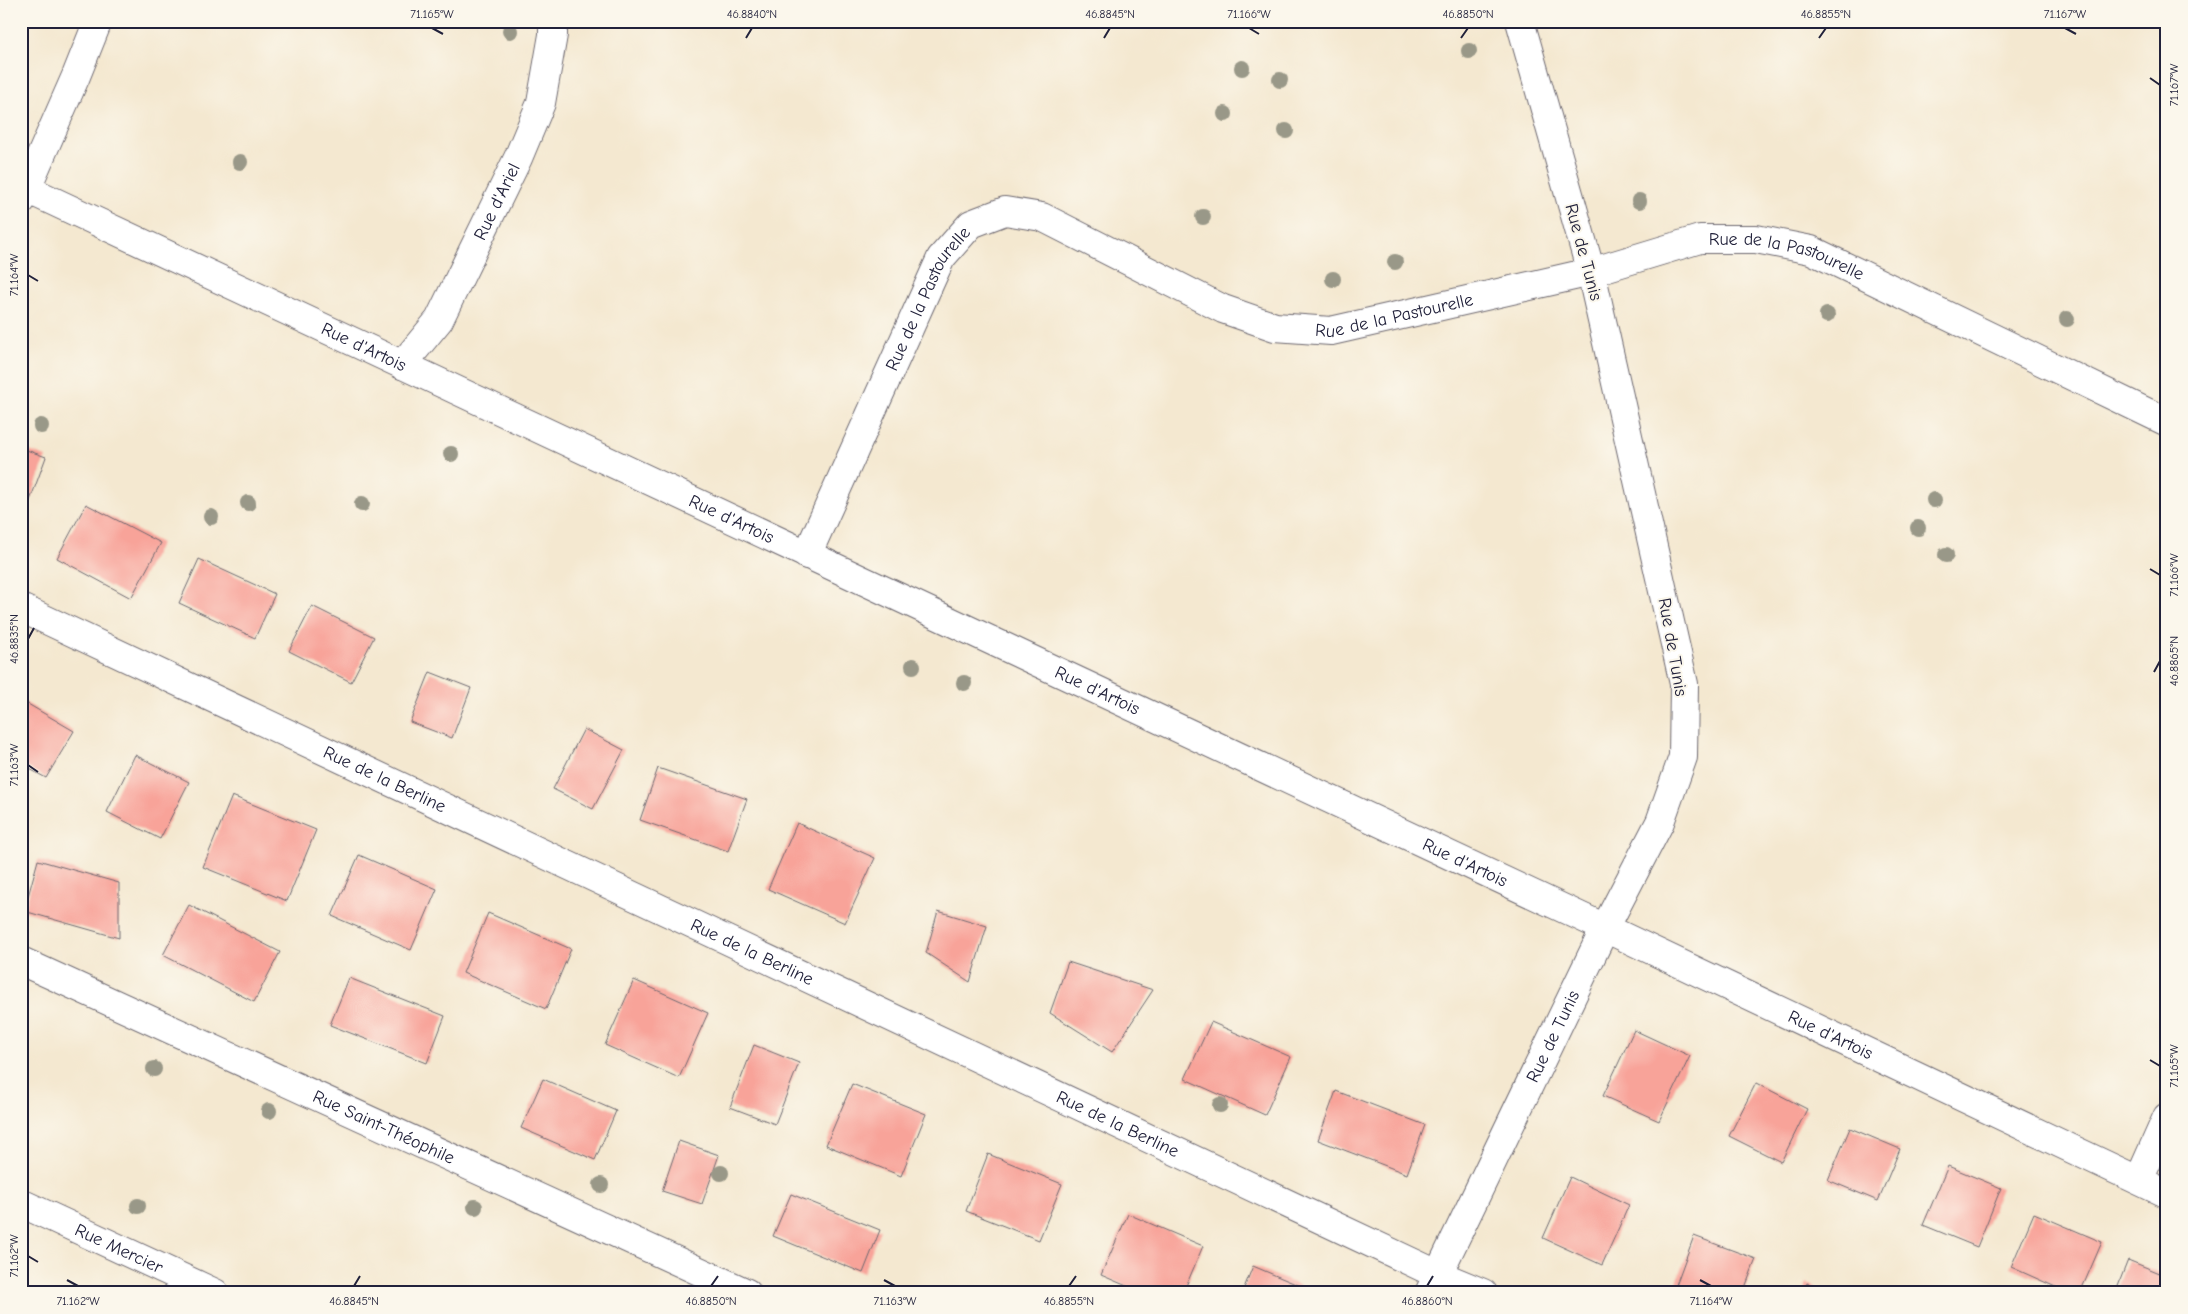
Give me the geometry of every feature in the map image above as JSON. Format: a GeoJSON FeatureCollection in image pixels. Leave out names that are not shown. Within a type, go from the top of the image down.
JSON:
{"type":"FeatureCollection","features":[{"type":"Feature","properties":{"kind":"street"},"geometry":{"type":"LineString","coordinates":[[24,195],[98,21]]}},
{"type":"Feature","properties":{"kind":"street","name":"Rue d'Ariel"},"geometry":{"type":"LineString","coordinates":[[402,366],[439,320],[518,158],[542,104],[553,35],[553,21]]}},
{"type":"Feature","properties":{"kind":"street","name":"Rue de Tunis"},"geometry":{"type":"LineString","coordinates":[[1433,1283],[1605,928],[1660,822],[1683,756],[1684,684],[1591,272],[1520,21]]}},
{"type":"Feature","properties":{"kind":"street","name":"Rue d'Artois"},"geometry":{"type":"LineString","coordinates":[[24,195],[402,366],[1605,928],[2167,1194]]}},
{"type":"Feature","properties":{"kind":"street","name":"Rue de la Pastourelle"},"geometry":{"type":"LineString","coordinates":[[807,555],[941,258],[971,224],[1005,212],[1042,217],[1223,309],[1275,327],[1331,331],[1591,272],[1700,239],[1756,239],[1812,250],[2167,422]]}},
{"type":"Feature","properties":{"kind":"street","name":"Rue de la Berline"},"geometry":{"type":"LineString","coordinates":[[21,608],[1433,1283],[1483,1293]]}},
{"type":"Feature","properties":{"kind":"street","name":"Rue Saint-Théophile"},"geometry":{"type":"LineString","coordinates":[[21,961],[747,1293]]}},
{"type":"Feature","properties":{"kind":"street"},"geometry":{"type":"LineString","coordinates":[[2139,1180],[2167,1117]]}},
{"type":"Feature","properties":{"kind":"street","name":"Rue Mercier"},"geometry":{"type":"LineString","coordinates":[[21,1203],[215,1293]]}},
{"type":"Feature","properties":{"kind":"building"},"geometry":{"type":"Polygon","coordinates":[[[21,448],[46,457],[21,525],[21,448]]]}},
{"type":"Feature","properties":{"kind":"building"},"geometry":{"type":"Polygon","coordinates":[[[86,504],[161,543],[131,598],[57,558],[86,504]]]}},
{"type":"Feature","properties":{"kind":"building"},"geometry":{"type":"Polygon","coordinates":[[[199,559],[275,594],[255,638],[179,603],[199,559]]]}},
{"type":"Feature","properties":{"kind":"building"},"geometry":{"type":"Polygon","coordinates":[[[312,606],[374,637],[351,682],[289,651],[312,606]]]}},
{"type":"Feature","properties":{"kind":"building"},"geometry":{"type":"Polygon","coordinates":[[[430,672],[471,688],[452,738],[410,722],[430,672]]]}},
{"type":"Feature","properties":{"kind":"building"},"geometry":{"type":"Polygon","coordinates":[[[21,700],[74,731],[46,778],[21,764],[21,700]]]}},
{"type":"Feature","properties":{"kind":"building"},"geometry":{"type":"Polygon","coordinates":[[[584,729],[624,750],[593,809],[553,789],[584,729]]]}},
{"type":"Feature","properties":{"kind":"building"},"geometry":{"type":"Polygon","coordinates":[[[135,755],[189,782],[160,839],[107,812],[135,755]]]}},
{"type":"Feature","properties":{"kind":"building"},"geometry":{"type":"Polygon","coordinates":[[[658,768],[747,799],[728,851],[640,820],[658,768]]]}},
{"type":"Feature","properties":{"kind":"building"},"geometry":{"type":"Polygon","coordinates":[[[232,796],[316,830],[287,901],[203,867],[232,796]]]}},
{"type":"Feature","properties":{"kind":"building"},"geometry":{"type":"Polygon","coordinates":[[[797,823],[875,858],[845,923],[768,889],[797,823]]]}},
{"type":"Feature","properties":{"kind":"building"},"geometry":{"type":"Polygon","coordinates":[[[359,855],[437,889],[411,950],[332,916],[359,855]]]}},
{"type":"Feature","properties":{"kind":"building"},"geometry":{"type":"Polygon","coordinates":[[[38,860],[119,883],[119,938],[24,911],[38,860]]]}},
{"type":"Feature","properties":{"kind":"building"},"geometry":{"type":"Polygon","coordinates":[[[189,905],[280,952],[254,1002],[163,955],[189,905]]]}},
{"type":"Feature","properties":{"kind":"building"},"geometry":{"type":"Polygon","coordinates":[[[938,911],[987,926],[970,982],[926,953],[938,911]]]}},
{"type":"Feature","properties":{"kind":"building"},"geometry":{"type":"Polygon","coordinates":[[[488,913],[571,949],[546,1009],[463,973],[488,913]]]}},
{"type":"Feature","properties":{"kind":"building"},"geometry":{"type":"Polygon","coordinates":[[[1068,962],[1153,990],[1112,1052],[1050,1013],[1068,962]]]}},
{"type":"Feature","properties":{"kind":"building"},"geometry":{"type":"Polygon","coordinates":[[[349,978],[445,1016],[427,1063],[330,1025],[349,978]]]}},
{"type":"Feature","properties":{"kind":"building"},"geometry":{"type":"Polygon","coordinates":[[[634,980],[708,1013],[679,1078],[605,1045],[634,980]]]}},
{"type":"Feature","properties":{"kind":"building"},"geometry":{"type":"Polygon","coordinates":[[[1211,1022],[1291,1057],[1265,1115],[1185,1079],[1211,1022]]]}},
{"type":"Feature","properties":{"kind":"building"},"geometry":{"type":"Polygon","coordinates":[[[1634,1030],[1690,1056],[1659,1121],[1603,1096],[1634,1030]]]}},
{"type":"Feature","properties":{"kind":"building"},"geometry":{"type":"Polygon","coordinates":[[[754,1045],[799,1063],[775,1124],[730,1107],[754,1045]]]}},
{"type":"Feature","properties":{"kind":"building"},"geometry":{"type":"Polygon","coordinates":[[[543,1079],[616,1111],[595,1160],[521,1128],[543,1079]]]}},
{"type":"Feature","properties":{"kind":"building"},"geometry":{"type":"Polygon","coordinates":[[[1756,1083],[1807,1109],[1781,1162],[1729,1136],[1756,1083]]]}},
{"type":"Feature","properties":{"kind":"building"},"geometry":{"type":"Polygon","coordinates":[[[852,1084],[926,1114],[901,1176],[826,1145],[852,1084]]]}},
{"type":"Feature","properties":{"kind":"building"},"geometry":{"type":"Polygon","coordinates":[[[1336,1091],[1425,1125],[1407,1174],[1318,1140],[1336,1091]]]}},
{"type":"Feature","properties":{"kind":"building"},"geometry":{"type":"Polygon","coordinates":[[[1850,1128],[1900,1149],[1878,1201],[1828,1180],[1850,1128]]]}},
{"type":"Feature","properties":{"kind":"building"},"geometry":{"type":"Polygon","coordinates":[[[679,1141],[719,1155],[702,1204],[662,1191],[679,1141]]]}},
{"type":"Feature","properties":{"kind":"building"},"geometry":{"type":"Polygon","coordinates":[[[988,1154],[1062,1184],[1039,1240],[966,1211],[988,1154]]]}},
{"type":"Feature","properties":{"kind":"building"},"geometry":{"type":"Polygon","coordinates":[[[1948,1166],[2001,1188],[1977,1247],[1923,1225],[1948,1166]]]}},
{"type":"Feature","properties":{"kind":"building"},"geometry":{"type":"Polygon","coordinates":[[[1570,1177],[1629,1205],[1602,1265],[1543,1238],[1570,1177]]]}},
{"type":"Feature","properties":{"kind":"building"},"geometry":{"type":"Polygon","coordinates":[[[791,1194],[880,1230],[863,1273],[773,1236],[791,1194]]]}},
{"type":"Feature","properties":{"kind":"building"},"geometry":{"type":"Polygon","coordinates":[[[2034,1213],[2102,1242],[2080,1293],[2069,1293],[2011,1267],[2034,1213]]]}},
{"type":"Feature","properties":{"kind":"building"},"geometry":{"type":"Polygon","coordinates":[[[1128,1214],[1203,1246],[1183,1293],[1143,1293],[1101,1275],[1128,1214]]]}},
{"type":"Feature","properties":{"kind":"building"},"geometry":{"type":"Polygon","coordinates":[[[1694,1236],[1756,1259],[1743,1293],[1673,1293],[1694,1236]]]}},
{"type":"Feature","properties":{"kind":"building"},"geometry":{"type":"Polygon","coordinates":[[[2128,1260],[2167,1276],[2167,1293],[2115,1293],[2128,1260]]]}},
{"type":"Feature","properties":{"kind":"building"},"geometry":{"type":"Polygon","coordinates":[[[1253,1266],[1317,1293],[1242,1293],[1253,1266]]]}},
{"type":"Feature","properties":{"kind":"building"},"geometry":{"type":"Polygon","coordinates":[[[1807,1283],[1826,1293],[1803,1293],[1807,1283]]]}}]}
